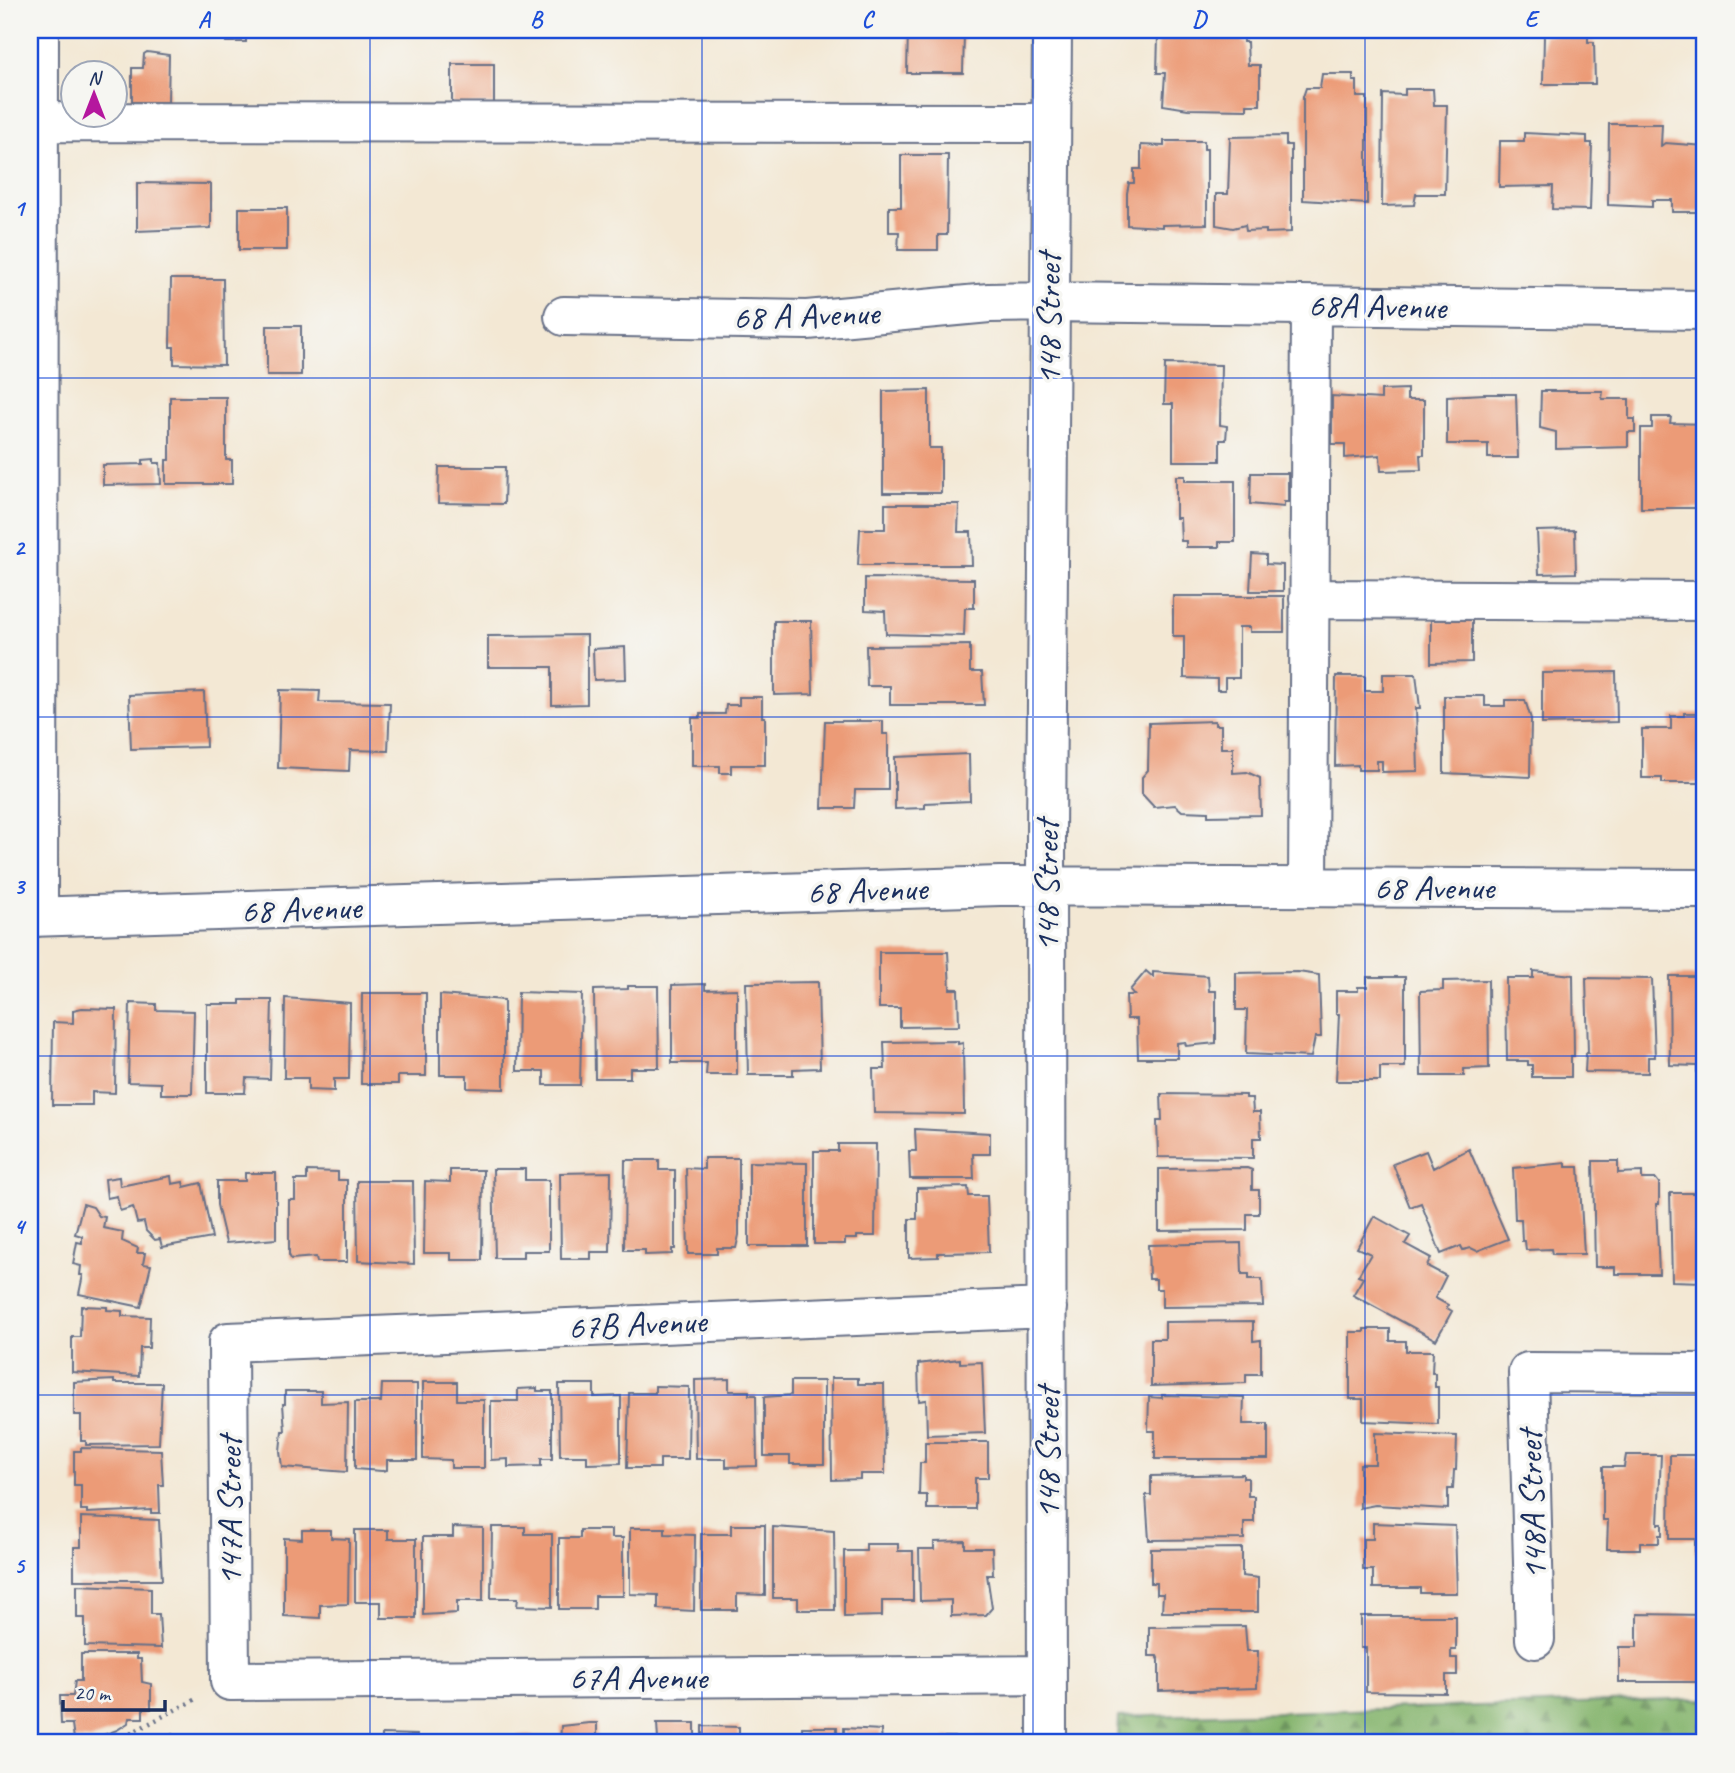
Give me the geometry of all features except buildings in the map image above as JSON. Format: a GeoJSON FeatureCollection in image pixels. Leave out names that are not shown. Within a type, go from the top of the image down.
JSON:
{"type":"FeatureCollection","features":[{"type":"Feature","properties":{"kind":"street"},"geometry":{"type":"LineString","coordinates":[[34,917],[39,30]]}},
{"type":"Feature","properties":{"kind":"street","name":"148 Street"},"geometry":{"type":"LineString","coordinates":[[1047,1743],[1046,886],[1052,30]]}},
{"type":"Feature","properties":{"kind":"street"},"geometry":{"type":"LineString","coordinates":[[38,122],[1051,123]]}},
{"type":"Feature","properties":{"kind":"street","name":"68A Avenue"},"geometry":{"type":"LineString","coordinates":[[1048,302],[1705,310]]}},
{"type":"Feature","properties":{"kind":"street","name":"68 A Avenue"},"geometry":{"type":"LineString","coordinates":[[564,316],[807,320],[989,303],[1048,302]]}},
{"type":"Feature","properties":{"kind":"street"},"geometry":{"type":"LineString","coordinates":[[1308,887],[1311,306]]}},
{"type":"Feature","properties":{"kind":"street"},"geometry":{"type":"LineString","coordinates":[[1309,599],[1705,601]]}},
{"type":"Feature","properties":{"kind":"street","name":"68 Avenue"},"geometry":{"type":"LineString","coordinates":[[34,917],[1046,886],[1705,889]]}},
{"type":"Feature","properties":{"kind":"street","name":"67B Avenue"},"geometry":{"type":"LineString","coordinates":[[228,1342],[1047,1308]]}},
{"type":"Feature","properties":{"kind":"street","name":"147A Street"},"geometry":{"type":"LineString","coordinates":[[214,1689],[228,1342]]}},
{"type":"Feature","properties":{"kind":"street","name":"148A Street"},"geometry":{"type":"LineString","coordinates":[[1535,1639],[1528,1372],[1705,1373]]}},
{"type":"Feature","properties":{"kind":"street","name":"67A Avenue"},"geometry":{"type":"LineString","coordinates":[[214,1689],[1046,1675]]}},
{"type":"Feature","properties":{"kind":"path"},"geometry":{"type":"LineString","coordinates":[[112,1743],[214,1689]]}},
{"type":"Feature","properties":{"kind":"green space"},"geometry":{"type":"Polygon","coordinates":[[[1705,1699],[1705,1743],[1118,1743],[1119,1717],[1705,1699]]]}}]}
